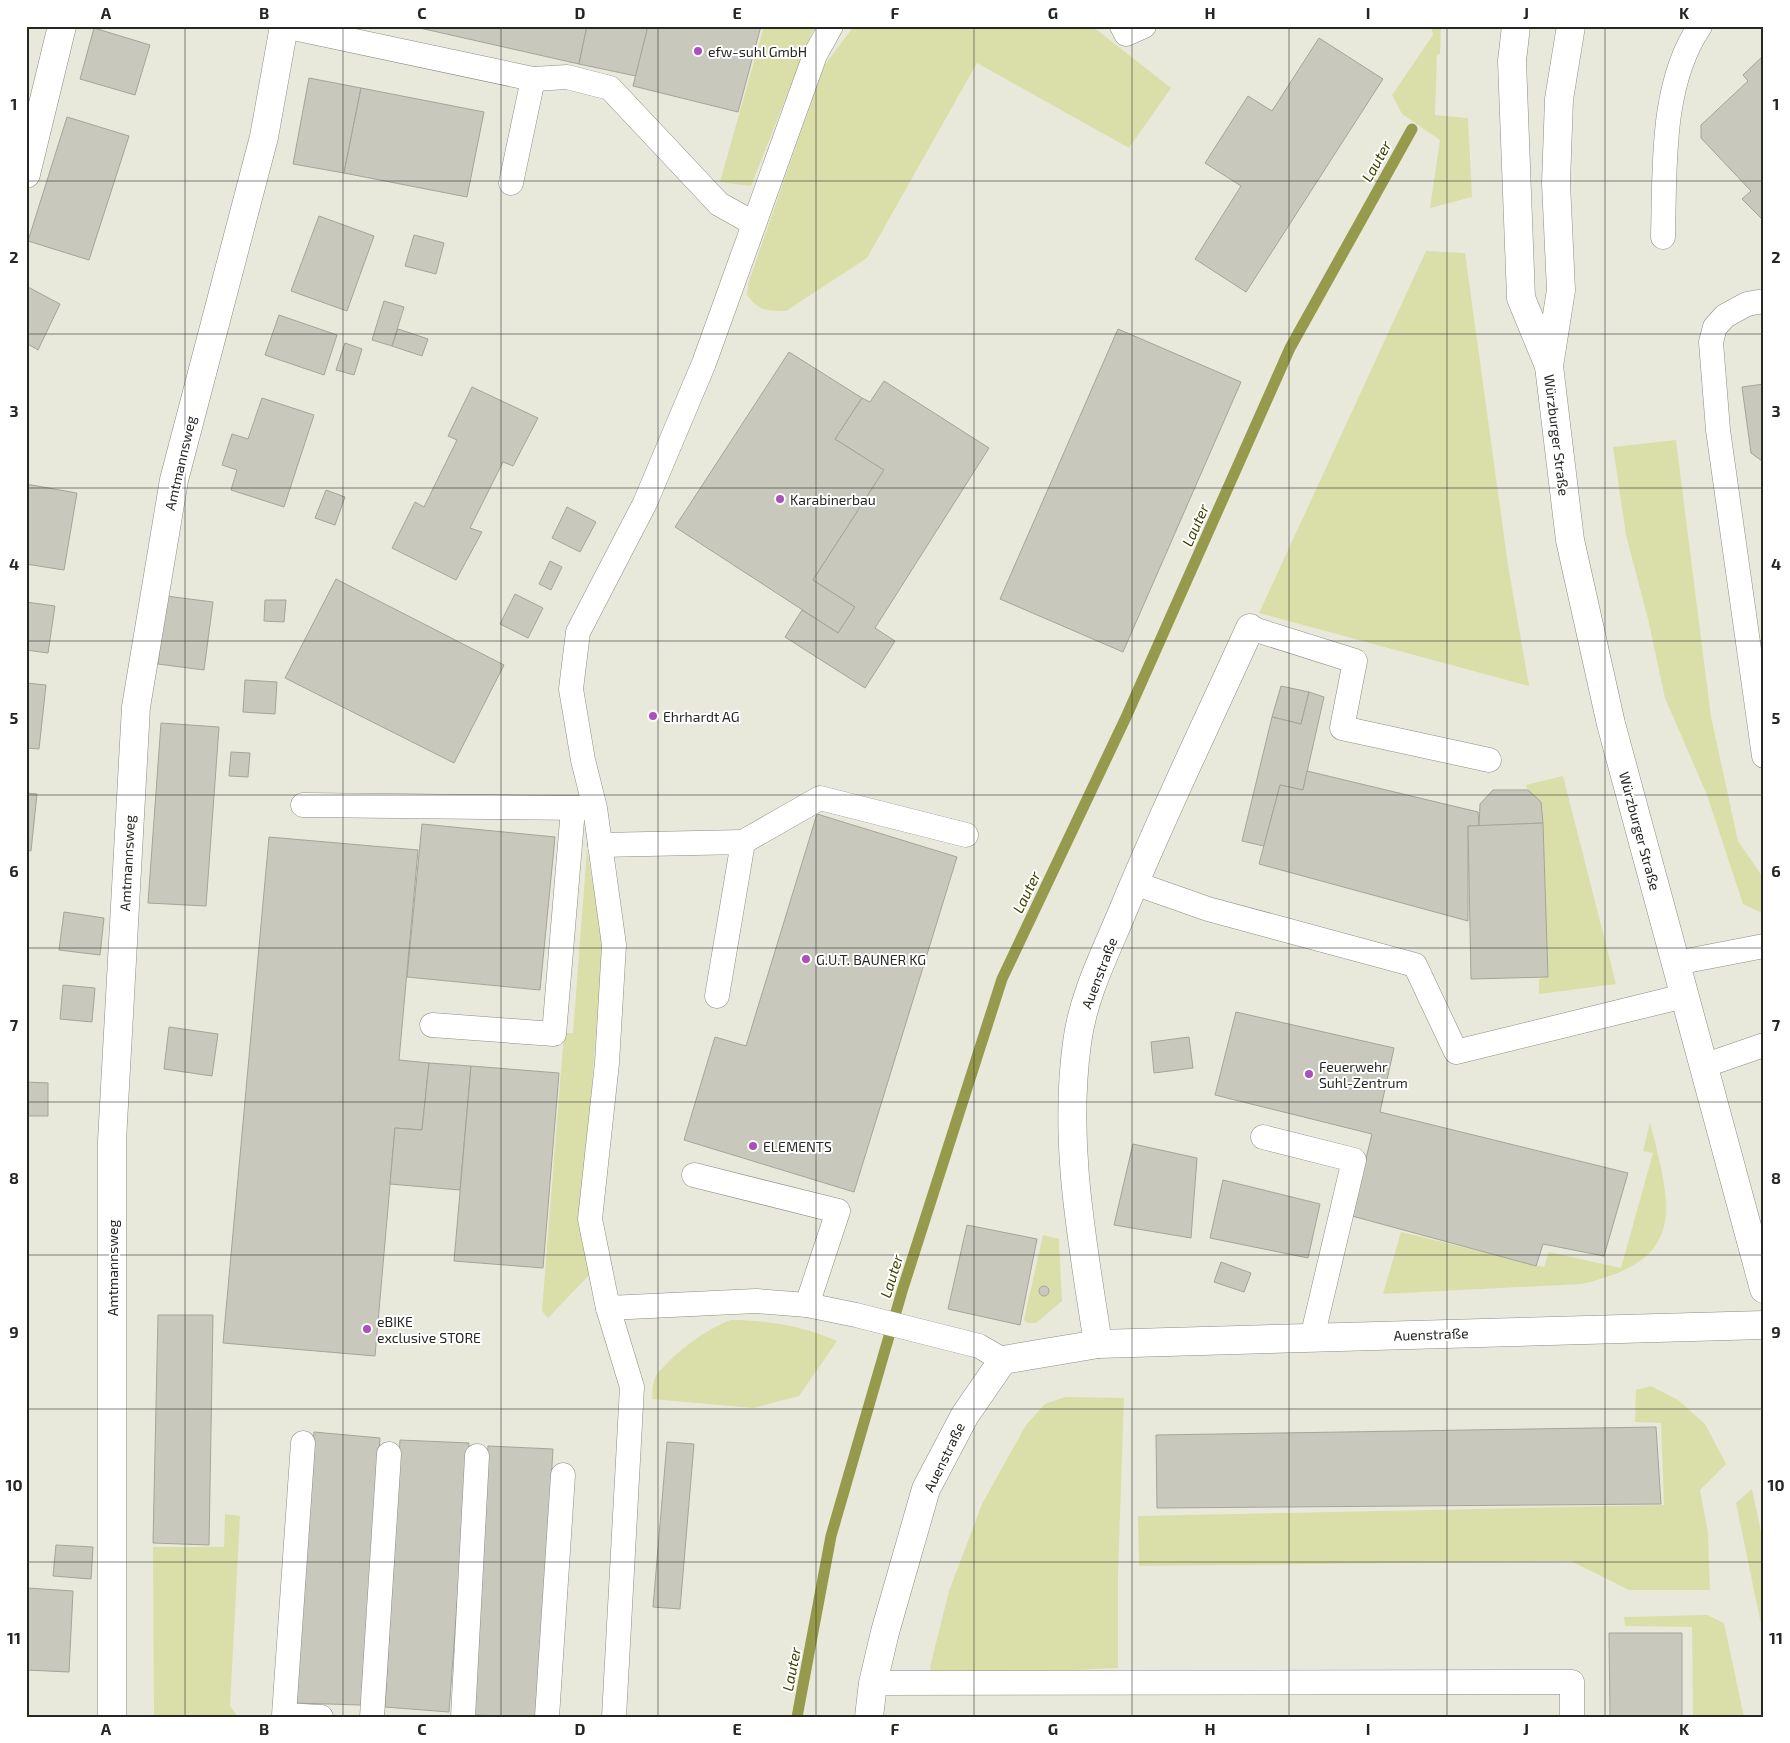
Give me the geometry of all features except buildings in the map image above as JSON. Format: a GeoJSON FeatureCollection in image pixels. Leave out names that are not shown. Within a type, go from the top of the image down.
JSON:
{"type":"FeatureCollection","features":[{"type":"Feature","properties":{"kind":"street"},"geometry":{"type":"LineString","coordinates":[[26,174],[62,26]]}},
{"type":"Feature","properties":{"kind":"street","name":"Amtmannsweg"},"geometry":{"type":"LineString","coordinates":[[112,1717],[112,1141],[136,706],[174,480],[264,137],[284,26]]}},
{"type":"Feature","properties":{"kind":"street","name":"Würzburger Straße"},"geometry":{"type":"LineString","coordinates":[[1516,26],[1512,61],[1521,298],[1549,366],[1570,540],[1611,724],[1764,1289]]}},
{"type":"Feature","properties":{"kind":"street","name":"Würzburger Straße"},"geometry":{"type":"LineString","coordinates":[[1549,366],[1561,290],[1556,183],[1559,109],[1571,26]]}},
{"type":"Feature","properties":{"kind":"street","name":"Auenstraße"},"geometry":{"type":"LineString","coordinates":[[1098,1344],[1073,1164],[1071,1128],[1077,1042],[1087,997],[1134,884],[1250,628]]}},
{"type":"Feature","properties":{"kind":"street","name":"Auenstraße"},"geometry":{"type":"LineString","coordinates":[[869,1717],[872,1683],[926,1489],[965,1415],[1003,1360],[1098,1344],[1764,1325]]}},
{"type":"Feature","properties":{"kind":"lane"},"geometry":{"type":"LineString","coordinates":[[284,26],[533,79],[567,78],[610,88],[720,204],[753,223]]}},
{"type":"Feature","properties":{"kind":"lane"},"geometry":{"type":"LineString","coordinates":[[432,1025],[554,1034],[584,809],[583,760],[571,689],[578,632],[645,503],[704,363],[815,55],[831,26]]}},
{"type":"Feature","properties":{"kind":"lane"},"geometry":{"type":"LineString","coordinates":[[1122,26],[1126,34],[1144,26]]}},
{"type":"Feature","properties":{"kind":"lane"},"geometry":{"type":"LineString","coordinates":[[1663,237],[1665,167],[1672,88],[1681,61],[1700,26]]}},
{"type":"Feature","properties":{"kind":"lane"},"geometry":{"type":"LineString","coordinates":[[511,183],[533,79]]}},
{"type":"Feature","properties":{"kind":"lane"},"geometry":{"type":"LineString","coordinates":[[1764,301],[1747,304],[1725,316],[1715,327],[1711,342],[1718,430],[1764,756]]}},
{"type":"Feature","properties":{"kind":"lane"},"geometry":{"type":"LineString","coordinates":[[1250,628],[1355,661],[1342,728],[1489,760]]}},
{"type":"Feature","properties":{"kind":"lane"},"geometry":{"type":"LineString","coordinates":[[600,845],[743,842],[820,798],[966,835]]}},
{"type":"Feature","properties":{"kind":"lane"},"geometry":{"type":"LineString","coordinates":[[303,805],[584,809]]}},
{"type":"Feature","properties":{"kind":"lane"},"geometry":{"type":"LineString","coordinates":[[584,809],[600,845],[614,945],[607,1063],[590,1219],[608,1308],[632,1388],[614,1717]]}},
{"type":"Feature","properties":{"kind":"lane"},"geometry":{"type":"LineString","coordinates":[[717,996],[743,842]]}},
{"type":"Feature","properties":{"kind":"lane"},"geometry":{"type":"LineString","coordinates":[[1134,884],[1208,909],[1415,965],[1456,1052],[1684,996]]}},
{"type":"Feature","properties":{"kind":"lane"},"geometry":{"type":"LineString","coordinates":[[1676,963],[1764,946]]}},
{"type":"Feature","properties":{"kind":"lane"},"geometry":{"type":"LineString","coordinates":[[1703,1066],[1764,1045]]}},
{"type":"Feature","properties":{"kind":"lane"},"geometry":{"type":"LineString","coordinates":[[1263,1137],[1354,1160],[1312,1338]]}},
{"type":"Feature","properties":{"kind":"lane"},"geometry":{"type":"LineString","coordinates":[[694,1175],[838,1211],[807,1305]]}},
{"type":"Feature","properties":{"kind":"lane"},"geometry":{"type":"LineString","coordinates":[[608,1308],[756,1301],[807,1305],[925,1331],[978,1346],[1003,1360]]}},
{"type":"Feature","properties":{"kind":"lane"},"geometry":{"type":"LineString","coordinates":[[303,1443],[284,1715],[321,1717]]}},
{"type":"Feature","properties":{"kind":"lane"},"geometry":{"type":"LineString","coordinates":[[372,1717],[389,1454]]}},
{"type":"Feature","properties":{"kind":"lane"},"geometry":{"type":"LineString","coordinates":[[463,1717],[477,1456]]}},
{"type":"Feature","properties":{"kind":"lane"},"geometry":{"type":"LineString","coordinates":[[547,1717],[563,1475]]}},
{"type":"Feature","properties":{"kind":"lane"},"geometry":{"type":"LineString","coordinates":[[872,1683],[1572,1682],[1572,1717]]}},
{"type":"Feature","properties":{"kind":"green space"},"geometry":{"type":"Polygon","coordinates":[[[764,26],[816,26],[811,34],[751,186],[720,182],[764,26]]]}},
{"type":"Feature","properties":{"kind":"green space"},"geometry":{"type":"Polygon","coordinates":[[[854,26],[1092,26],[1171,88],[1129,148],[977,63],[867,258],[786,311],[764,309],[755,304],[747,295],[748,284],[824,66],[854,26]]]}},
{"type":"Feature","properties":{"kind":"green space"},"geometry":{"type":"Polygon","coordinates":[[[1431,26],[1441,26],[1440,54],[1437,55],[1435,115],[1468,118],[1472,197],[1430,208],[1440,140],[1402,114],[1392,95],[1433,35],[1431,26]]]}},
{"type":"Feature","properties":{"kind":"green space"},"geometry":{"type":"Polygon","coordinates":[[[1426,251],[1465,253],[1508,565],[1529,686],[1259,613],[1426,251]]]}},
{"type":"Feature","properties":{"kind":"green space"},"geometry":{"type":"Polygon","coordinates":[[[1676,440],[1711,717],[1738,841],[1764,879],[1764,914],[1743,904],[1707,795],[1665,698],[1648,619],[1626,535],[1613,447],[1676,440]]]}},
{"type":"Feature","properties":{"kind":"green space"},"geometry":{"type":"Polygon","coordinates":[[[1563,776],[1616,984],[1539,994],[1539,979],[1548,977],[1543,823],[1541,802],[1528,790],[1526,785],[1563,776]]]}},
{"type":"Feature","properties":{"kind":"green space"},"geometry":{"type":"Polygon","coordinates":[[[587,849],[603,945],[581,1223],[591,1273],[548,1318],[542,1311],[564,1033],[573,1033],[587,849]]]}},
{"type":"Feature","properties":{"kind":"green space"},"geometry":{"type":"Polygon","coordinates":[[[1650,1122],[1664,1181],[1666,1206],[1664,1227],[1656,1245],[1640,1261],[1616,1274],[1581,1284],[1383,1294],[1401,1232],[1544,1267],[1549,1252],[1621,1268],[1653,1153],[1643,1151],[1650,1122]]]}},
{"type":"Feature","properties":{"kind":"green space"},"geometry":{"type":"Polygon","coordinates":[[[1043,1235],[1059,1239],[1062,1301],[1036,1323],[1028,1323],[1024,1320],[1043,1235]]]}},
{"type":"Feature","properties":{"kind":"green space"},"geometry":{"type":"Polygon","coordinates":[[[731,1320],[785,1325],[811,1331],[837,1341],[799,1396],[753,1408],[652,1399],[655,1378],[671,1359],[711,1329],[731,1320]]]}},
{"type":"Feature","properties":{"kind":"green space"},"geometry":{"type":"Polygon","coordinates":[[[1651,1386],[1678,1400],[1705,1424],[1726,1464],[1700,1490],[1708,1533],[1710,1590],[1629,1590],[1571,1561],[1139,1566],[1138,1516],[1664,1505],[1661,1423],[1635,1422],[1636,1390],[1651,1386]]]}},
{"type":"Feature","properties":{"kind":"green space"},"geometry":{"type":"Polygon","coordinates":[[[1065,1397],[1124,1398],[1118,1574],[1118,1668],[932,1676],[930,1667],[949,1591],[982,1504],[1026,1425],[1045,1404],[1065,1397]]]}},
{"type":"Feature","properties":{"kind":"green space"},"geometry":{"type":"Polygon","coordinates":[[[1752,1489],[1764,1546],[1764,1639],[1736,1503],[1752,1489]]]}},
{"type":"Feature","properties":{"kind":"green space"},"geometry":{"type":"Polygon","coordinates":[[[225,1514],[240,1516],[230,1706],[238,1717],[154,1717],[153,1547],[224,1547],[225,1514]]]}},
{"type":"Feature","properties":{"kind":"green space"},"geometry":{"type":"Polygon","coordinates":[[[1707,1615],[1724,1623],[1744,1717],[1693,1717],[1692,1627],[1625,1626],[1624,1617],[1707,1615]]]}},
{"type":"Feature","properties":{"kind":"waterway","name":"Lauter"},"geometry":{"type":"LineString","coordinates":[[797,1717],[831,1536],[903,1288],[1002,979],[1127,715],[1290,348],[1412,129]]}},
{"type":"Feature","properties":{"kind":"place","name":"efw-suhl GmbH"},"geometry":{"type":"Point","coordinates":[698,51]}},
{"type":"Feature","properties":{"kind":"place","name":"Karabinerbau"},"geometry":{"type":"Point","coordinates":[780,499]}},
{"type":"Feature","properties":{"kind":"place","name":"Ehrhardt AG"},"geometry":{"type":"Point","coordinates":[653,716]}},
{"type":"Feature","properties":{"kind":"place","name":"G.U.T. BAUNER KG"},"geometry":{"type":"Point","coordinates":[806,959]}},
{"type":"Feature","properties":{"kind":"place","name":"Feuerwehr Suhl-Zentrum"},"geometry":{"type":"Point","coordinates":[1309,1074]}},
{"type":"Feature","properties":{"kind":"place","name":"ELEMENTS"},"geometry":{"type":"Point","coordinates":[753,1146]}},
{"type":"Feature","properties":{"kind":"place","name":"eBIKE exclusive STORE"},"geometry":{"type":"Point","coordinates":[367,1329]}}]}
